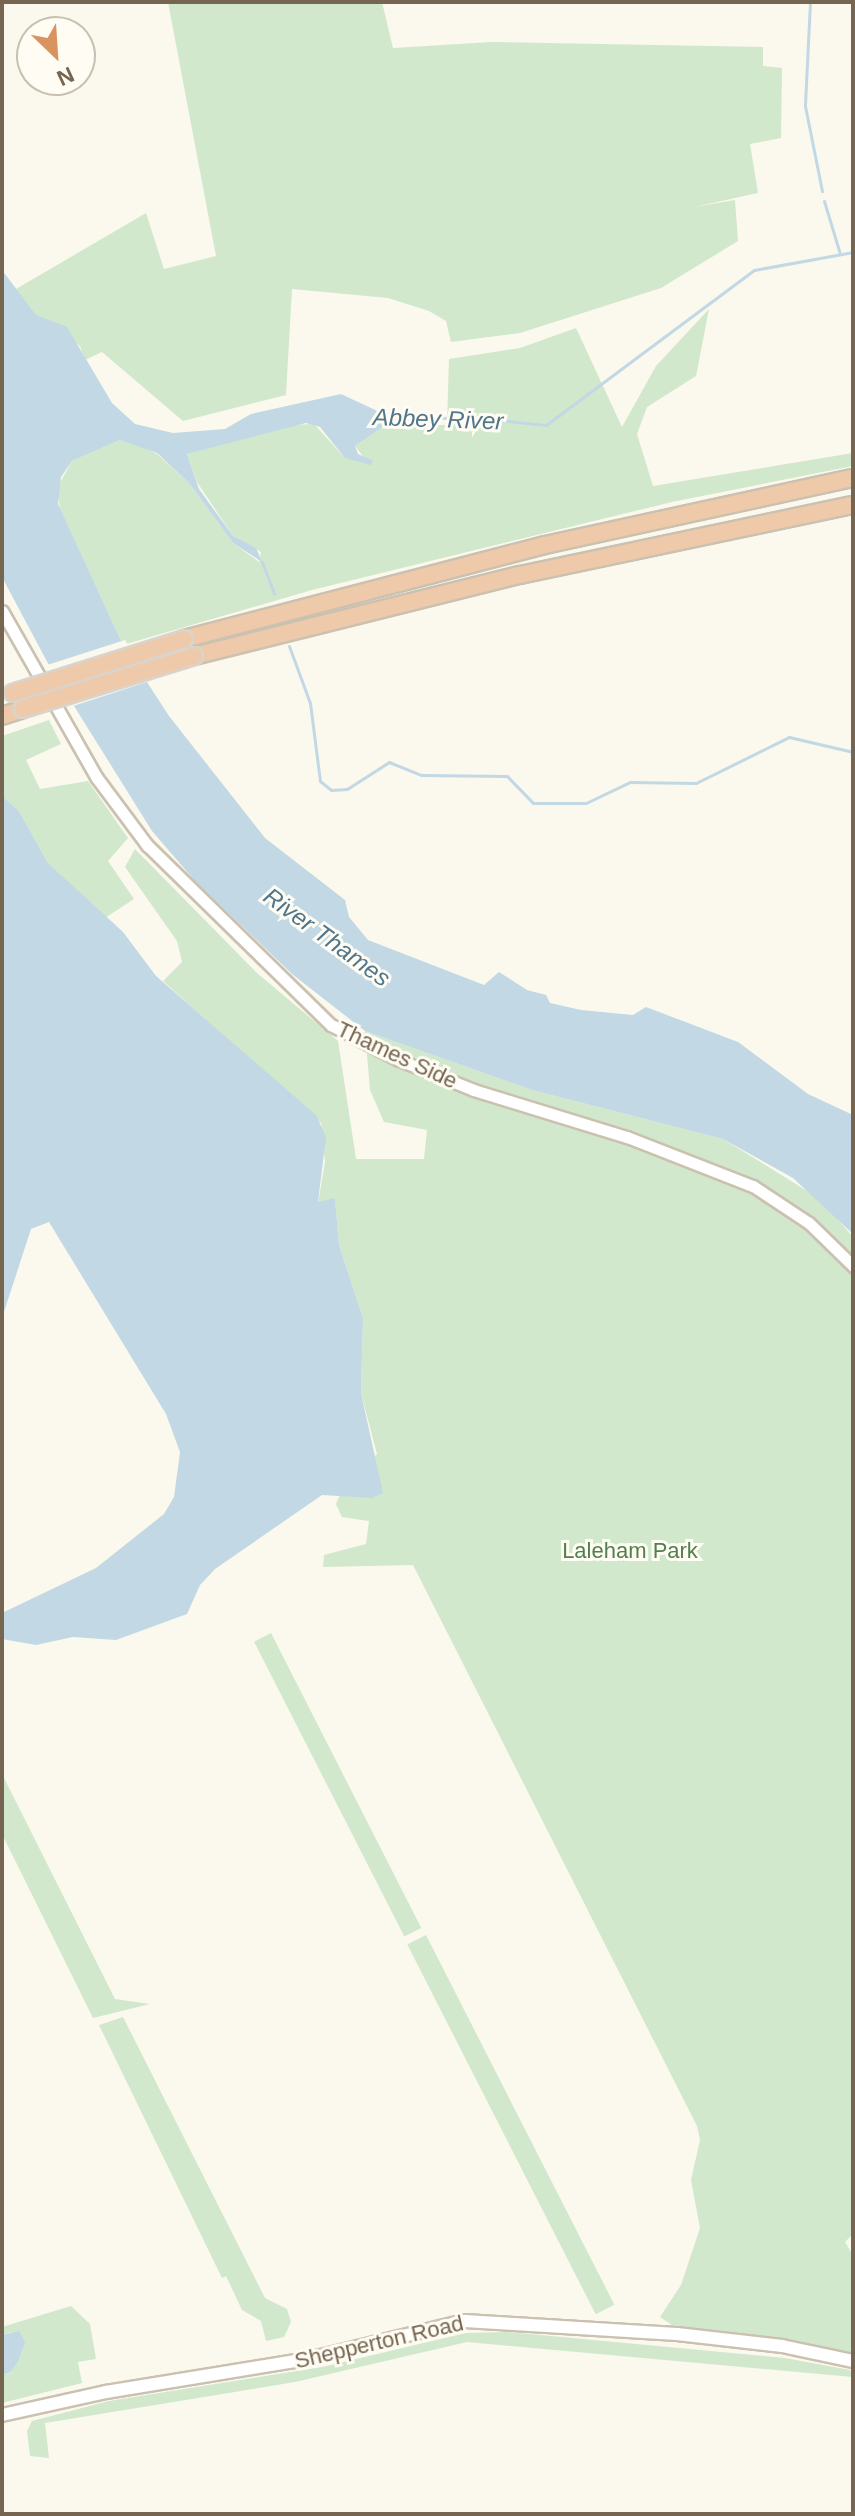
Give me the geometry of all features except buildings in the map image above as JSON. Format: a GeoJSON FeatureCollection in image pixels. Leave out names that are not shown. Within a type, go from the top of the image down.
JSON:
{"type":"FeatureCollection","features":[{"type":"Feature","properties":{"kind":"highway"},"geometry":{"type":"LineString","coordinates":[[8,694],[184,639],[545,545],[853,478]]}},
{"type":"Feature","properties":{"kind":"highway"},"geometry":{"type":"LineString","coordinates":[[2,716],[194,656],[520,575],[853,505]]}},
{"type":"Feature","properties":{"kind":"main road","name":"Shepperton Road"},"geometry":{"type":"LineString","coordinates":[[2,2415],[106,2392],[308,2359],[465,2321],[677,2334],[782,2346],[853,2361]]}},
{"type":"Feature","properties":{"kind":"street","name":"Thames Side"},"geometry":{"type":"LineString","coordinates":[[2,611],[97,778],[147,845],[331,1025],[461,1085],[627,1137],[753,1186],[809,1223],[853,1266]]}},
{"type":"Feature","properties":{"kind":"green space"},"geometry":{"type":"Polygon","coordinates":[[[168,2],[382,2],[393,48],[492,42],[763,47],[763,66],[782,68],[781,138],[750,144],[758,193],[694,207],[735,200],[738,241],[661,288],[520,333],[451,342],[446,321],[429,311],[388,298],[292,289],[286,395],[183,421],[102,352],[85,360],[80,346],[36,316],[16,289],[146,213],[164,269],[216,256],[168,2]]]}},
{"type":"Feature","properties":{"kind":"green space"},"geometry":{"type":"Polygon","coordinates":[[[709,309],[696,376],[647,407],[637,434],[653,486],[853,453],[853,466],[672,502],[312,590],[123,645],[60,509],[57,488],[72,461],[120,440],[136,443],[157,454],[189,483],[233,543],[259,562],[261,552],[233,536],[197,482],[187,454],[288,425],[314,424],[345,458],[365,459],[355,446],[386,425],[447,425],[449,359],[520,348],[576,328],[622,427],[656,366],[709,309]]]}},
{"type":"Feature","properties":{"kind":"green space"},"geometry":{"type":"Polygon","coordinates":[[[49,720],[61,744],[26,760],[40,789],[88,781],[128,838],[108,861],[134,899],[105,918],[48,863],[19,811],[2,796],[2,736],[49,720]]]}},
{"type":"Feature","properties":{"kind":"green space","name":"Laleham Park"},"geometry":{"type":"Polygon","coordinates":[[[135,849],[257,973],[338,1041],[356,1159],[424,1159],[427,1130],[384,1122],[370,1090],[365,1031],[532,1090],[723,1139],[820,1199],[853,1237],[853,2234],[845,2242],[853,2255],[853,2354],[672,2325],[660,2317],[681,2285],[700,2228],[691,2180],[700,2140],[697,2126],[413,1565],[323,1567],[324,1555],[366,1544],[369,1521],[342,1517],[336,1504],[343,1488],[377,1454],[361,1393],[363,1318],[339,1245],[335,1199],[318,1203],[325,1162],[321,1123],[163,981],[182,962],[177,941],[125,867],[135,849]]]}},
{"type":"Feature","properties":{"kind":"green space"},"geometry":{"type":"Polygon","coordinates":[[[271,1633],[421,1928],[404,1937],[254,1642],[271,1633]]]}},
{"type":"Feature","properties":{"kind":"green space"},"geometry":{"type":"Polygon","coordinates":[[[2,1774],[115,1999],[150,2004],[93,2018],[2,1834],[2,1774]]]}},
{"type":"Feature","properties":{"kind":"green space"},"geometry":{"type":"Polygon","coordinates":[[[426,1935],[614,2305],[596,2314],[407,1945],[426,1935]]]}},
{"type":"Feature","properties":{"kind":"green space"},"geometry":{"type":"Polygon","coordinates":[[[123,2017],[265,2298],[287,2309],[291,2322],[284,2337],[266,2341],[261,2321],[242,2310],[226,2276],[222,2278],[99,2025],[123,2017]]]}},
{"type":"Feature","properties":{"kind":"green space"},"geometry":{"type":"Polygon","coordinates":[[[71,2306],[90,2324],[96,2359],[78,2362],[82,2383],[2,2403],[2,2375],[12,2372],[12,2332],[2,2335],[2,2327],[71,2306]]]}},
{"type":"Feature","properties":{"kind":"green space"},"geometry":{"type":"Polygon","coordinates":[[[507,2332],[785,2358],[850,2370],[853,2377],[467,2342],[295,2382],[45,2423],[49,2458],[30,2456],[27,2431],[32,2421],[109,2401],[322,2367],[466,2333],[507,2332]]]}},
{"type":"Feature","properties":{"kind":"water","name":"River Thames"},"geometry":{"type":"Polygon","coordinates":[[[2,270],[36,315],[67,327],[112,403],[135,424],[173,433],[225,429],[251,414],[341,394],[386,415],[386,425],[355,446],[358,454],[373,461],[371,465],[345,458],[320,427],[306,423],[187,454],[199,489],[233,536],[256,548],[262,562],[233,543],[189,483],[157,453],[120,440],[72,461],[61,477],[58,504],[123,645],[169,716],[265,838],[345,900],[349,917],[368,940],[484,985],[499,972],[527,990],[546,995],[550,1003],[581,1010],[633,1015],[646,1007],[738,1042],[808,1094],[853,1115],[853,1234],[793,1178],[723,1139],[532,1090],[365,1031],[292,974],[195,881],[152,831],[51,669],[2,577],[2,270]]]}},
{"type":"Feature","properties":{"kind":"water"},"geometry":{"type":"Polygon","coordinates":[[[2,796],[19,811],[48,863],[123,932],[156,976],[316,1115],[326,1137],[318,1202],[335,1198],[339,1245],[363,1318],[361,1393],[383,1493],[372,1498],[322,1495],[215,1569],[200,1585],[187,1614],[116,1640],[73,1637],[36,1645],[2,1639],[2,1613],[96,1568],[164,1514],[174,1497],[180,1452],[166,1414],[49,1222],[31,1229],[2,1318],[2,796]]]}},
{"type":"Feature","properties":{"kind":"water"},"geometry":{"type":"Polygon","coordinates":[[[19,2331],[25,2342],[18,2361],[11,2372],[2,2375],[2,2335],[19,2331]]]}},
{"type":"Feature","properties":{"kind":"pier"},"geometry":{"type":"Polygon","coordinates":[[[125,640],[150,681],[70,707],[44,666],[125,640]]]}},
{"type":"Feature","properties":{"kind":"waterway"},"geometry":{"type":"LineString","coordinates":[[810,2],[805,106],[822,191]]}},
{"type":"Feature","properties":{"kind":"waterway"},"geometry":{"type":"LineString","coordinates":[[824,201],[840,254]]}},
{"type":"Feature","properties":{"kind":"waterway","name":"Abbey River"},"geometry":{"type":"LineString","coordinates":[[382,420],[470,417],[546,425],[754,270],[853,252]]}},
{"type":"Feature","properties":{"kind":"waterway"},"geometry":{"type":"LineString","coordinates":[[262,562],[274,594]]}},
{"type":"Feature","properties":{"kind":"waterway"},"geometry":{"type":"LineString","coordinates":[[289,646],[310,703],[320,781],[331,790],[347,789],[389,762],[422,775],[507,776],[533,803],[586,803],[630,782],[696,783],[789,737],[853,752]]}}]}
